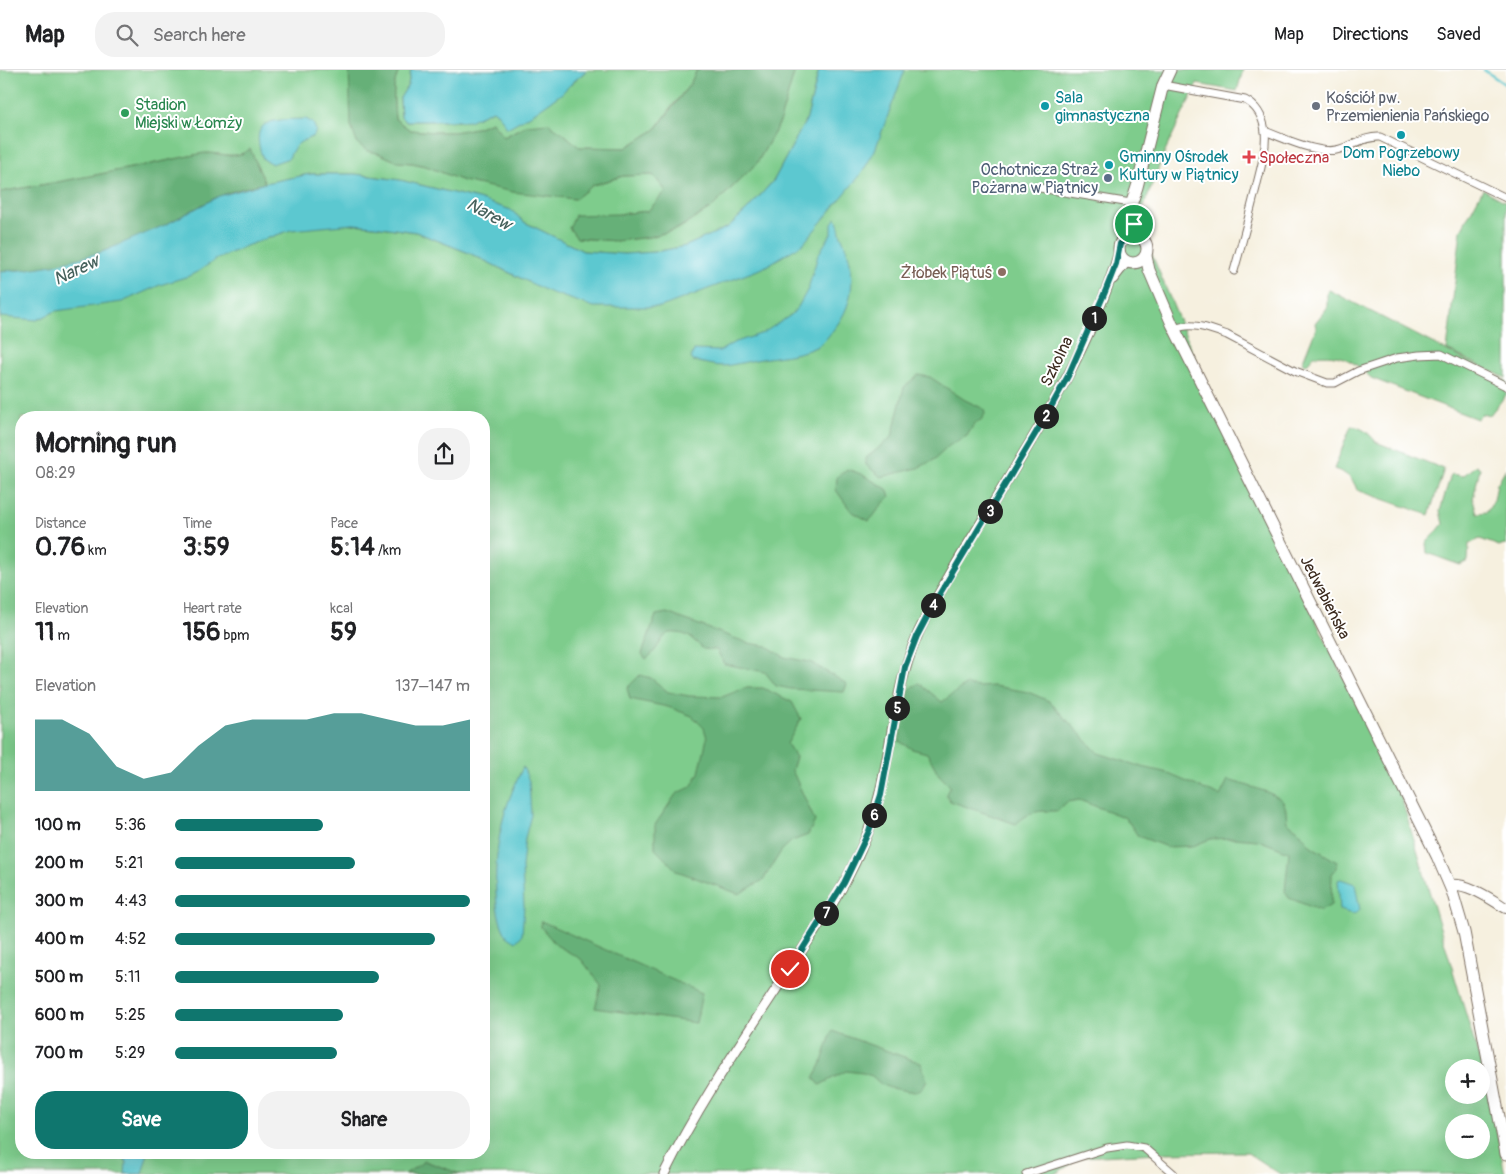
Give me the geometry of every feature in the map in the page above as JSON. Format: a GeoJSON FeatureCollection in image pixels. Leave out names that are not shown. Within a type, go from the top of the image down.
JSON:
{"type":"FeatureCollection","features":[{"type":"Feature","properties":{"kind":"main road"},"geometry":{"type":"LineString","coordinates":[[1162,70],[1163,85]]}},
{"type":"Feature","properties":{"kind":"main road"},"geometry":{"type":"LineString","coordinates":[[1137,187],[1134,224],[1137,235],[1143,239],[1147,251],[1146,256],[1141,262],[1132,263],[1124,259],[1119,252],[1120,244],[1125,238],[1131,203],[1137,187],[1163,85],[1170,70]]}},
{"type":"Feature","properties":{"kind":"main road"},"geometry":{"type":"LineString","coordinates":[[1125,238],[1137,235]]}},
{"type":"Feature","properties":{"kind":"main road","name":"Jedwabieńska"},"geometry":{"type":"LineString","coordinates":[[1146,256],[1149,270],[1174,326],[1450,885],[1466,942],[1506,1154]]}},
{"type":"Feature","properties":{"kind":"main road","name":"Jedwabieńska"},"geometry":{"type":"LineString","coordinates":[[1132,263],[1144,273],[1174,326]]}},
{"type":"Feature","properties":{"kind":"main road"},"geometry":{"type":"LineString","coordinates":[[1450,885],[1476,892],[1506,908]]}},
{"type":"Feature","properties":{"kind":"street"},"geometry":{"type":"LineString","coordinates":[[1163,85],[1224,96],[1250,103],[1255,106],[1259,114],[1265,143],[1262,162],[1234,271]]}},
{"type":"Feature","properties":{"kind":"street"},"geometry":{"type":"LineString","coordinates":[[1264,131],[1327,151],[1340,149],[1371,136],[1380,137],[1506,198]]}},
{"type":"Feature","properties":{"kind":"street"},"geometry":{"type":"LineString","coordinates":[[1040,188],[1131,203]]}},
{"type":"Feature","properties":{"kind":"street","name":"Szkolna"},"geometry":{"type":"LineString","coordinates":[[664,1174],[697,1113],[832,905],[856,860],[869,831],[881,795],[905,667],[917,636],[936,600],[1068,376],[1105,292],[1119,252]]}},
{"type":"Feature","properties":{"kind":"street","name":"Szkolna"},"geometry":{"type":"LineString","coordinates":[[1105,292],[1115,276],[1132,263]]}},
{"type":"Feature","properties":{"kind":"street"},"geometry":{"type":"LineString","coordinates":[[1174,326],[1183,325],[1221,333],[1295,371],[1327,383],[1335,383],[1358,371],[1396,358],[1441,354],[1506,386]]}},
{"type":"Feature","properties":{"kind":"street"},"geometry":{"type":"LineString","coordinates":[[1026,1174],[1107,1148],[1127,1145],[1144,1148],[1174,1174]]}},
{"type":"Feature","properties":{"kind":"green space"},"geometry":{"type":"Polygon","coordinates":[[[0,70],[349,70],[351,95],[367,151],[378,153],[398,162],[426,166],[463,181],[575,199],[593,185],[623,176],[653,175],[666,191],[648,211],[620,214],[569,228],[577,238],[616,241],[650,237],[678,229],[710,209],[757,163],[779,124],[795,70],[819,70],[807,118],[774,180],[747,210],[728,227],[686,246],[655,252],[624,254],[583,251],[524,222],[511,210],[478,199],[400,180],[355,174],[310,174],[265,183],[250,149],[238,155],[199,154],[0,192],[0,70]]]}},
{"type":"Feature","properties":{"kind":"green space"},"geometry":{"type":"Polygon","coordinates":[[[349,70],[400,70],[394,87],[395,119],[410,130],[454,132],[476,128],[492,122],[504,137],[526,125],[548,123],[579,147],[626,148],[656,129],[690,84],[697,70],[795,70],[779,124],[757,163],[710,209],[677,229],[650,237],[616,241],[577,238],[569,228],[575,215],[648,211],[666,191],[653,175],[623,176],[593,185],[575,199],[513,192],[463,181],[426,166],[398,162],[378,153],[367,151],[357,143],[351,126],[349,70]]]}},
{"type":"Feature","properties":{"kind":"green space"},"geometry":{"type":"Polygon","coordinates":[[[400,70],[411,70],[408,85],[400,98],[401,117],[405,121],[468,121],[493,110],[499,115],[561,94],[587,70],[697,70],[690,84],[656,129],[626,148],[579,147],[563,133],[526,125],[504,137],[492,122],[476,128],[454,132],[410,130],[395,119],[394,87],[400,70]]]}},
{"type":"Feature","properties":{"kind":"green space"},"geometry":{"type":"Polygon","coordinates":[[[899,70],[1243,70],[1237,91],[1197,84],[1165,151],[1138,221],[1240,466],[1399,790],[1479,1059],[1445,1059],[1445,1104],[1490,1104],[1490,1098],[1505,1174],[1280,1174],[1246,1152],[1158,1153],[1082,1157],[1055,1174],[0,1174],[0,302],[239,230],[353,224],[374,226],[416,232],[469,253],[520,278],[734,239],[899,70]]]}},
{"type":"Feature","properties":{"kind":"green space"},"geometry":{"type":"Polygon","coordinates":[[[250,149],[265,183],[223,195],[167,224],[127,242],[86,257],[43,267],[0,271],[0,192],[199,154],[238,155],[250,149]]]}},
{"type":"Feature","properties":{"kind":"green space"},"geometry":{"type":"Polygon","coordinates":[[[1483,189],[1506,202],[1506,378],[1447,350],[1461,230],[1483,189]]]}},
{"type":"Feature","properties":{"kind":"green space"},"geometry":{"type":"Polygon","coordinates":[[[1329,290],[1506,381],[1506,395],[1489,416],[1482,414],[1477,419],[1371,378],[1358,366],[1345,359],[1323,355],[1314,356],[1307,364],[1302,363],[1316,328],[1315,323],[1327,308],[1327,292],[1329,290]]]}},
{"type":"Feature","properties":{"kind":"green space"},"geometry":{"type":"Polygon","coordinates":[[[918,375],[930,377],[965,400],[984,409],[985,414],[981,420],[974,424],[967,436],[950,445],[934,460],[918,468],[881,477],[866,465],[866,458],[892,437],[904,387],[918,375]]]}},
{"type":"Feature","properties":{"kind":"green space"},"geometry":{"type":"Polygon","coordinates":[[[1351,426],[1365,431],[1376,442],[1444,469],[1429,515],[1357,490],[1348,476],[1334,469],[1351,426]]]}},
{"type":"Feature","properties":{"kind":"green space"},"geometry":{"type":"Polygon","coordinates":[[[1476,465],[1480,468],[1473,499],[1477,513],[1487,512],[1494,500],[1497,484],[1506,468],[1506,545],[1499,546],[1480,539],[1469,544],[1468,561],[1460,565],[1427,553],[1426,543],[1443,524],[1440,511],[1451,474],[1463,476],[1476,465]]]}},
{"type":"Feature","properties":{"kind":"green space"},"geometry":{"type":"Polygon","coordinates":[[[847,469],[861,474],[887,489],[890,497],[869,521],[851,511],[836,490],[837,477],[847,469]]]}},
{"type":"Feature","properties":{"kind":"green space"},"geometry":{"type":"Polygon","coordinates":[[[667,613],[748,643],[767,646],[784,657],[810,662],[847,684],[844,692],[791,689],[776,686],[765,672],[724,664],[717,650],[703,649],[691,638],[679,633],[668,633],[646,659],[642,654],[656,615],[667,613]]]}},
{"type":"Feature","properties":{"kind":"green space"},"geometry":{"type":"Polygon","coordinates":[[[640,675],[651,678],[668,692],[689,696],[722,697],[745,688],[763,688],[792,702],[801,719],[787,744],[796,757],[792,770],[815,821],[808,835],[792,841],[782,850],[763,880],[739,894],[677,871],[655,849],[655,825],[676,794],[691,787],[699,773],[707,738],[704,728],[692,716],[668,707],[630,699],[627,688],[640,675]]]}},
{"type":"Feature","properties":{"kind":"green space"},"geometry":{"type":"Polygon","coordinates":[[[919,683],[942,702],[965,685],[979,687],[994,686],[1028,692],[1049,701],[1098,753],[1164,772],[1220,796],[1228,780],[1279,798],[1286,809],[1287,822],[1298,830],[1311,846],[1337,862],[1337,868],[1332,874],[1331,905],[1321,911],[1289,898],[1285,892],[1289,852],[1258,840],[1210,839],[1193,846],[1167,847],[1138,836],[1126,818],[1079,800],[1067,802],[1057,811],[1039,811],[1031,814],[1016,824],[950,801],[946,794],[950,786],[939,775],[927,753],[912,749],[899,741],[909,690],[919,683]]]}},
{"type":"Feature","properties":{"kind":"green space"},"geometry":{"type":"Polygon","coordinates":[[[541,921],[702,993],[696,1023],[595,1008],[601,985],[581,959],[556,945],[541,927],[541,921]]]}},
{"type":"Feature","properties":{"kind":"green space"},"geometry":{"type":"Polygon","coordinates":[[[832,1031],[921,1063],[927,1080],[921,1090],[915,1092],[890,1088],[882,1085],[872,1076],[846,1071],[820,1085],[814,1078],[821,1065],[832,1031]]]}},
{"type":"Feature","properties":{"kind":"green space"},"geometry":{"type":"Polygon","coordinates":[[[425,1161],[461,1174],[405,1174],[425,1161]]]}},
{"type":"Feature","properties":{"kind":"water"},"geometry":{"type":"Polygon","coordinates":[[[411,70],[587,70],[561,94],[534,113],[507,128],[499,115],[493,110],[469,121],[405,121],[401,117],[400,98],[408,85],[411,70]]]}},
{"type":"Feature","properties":{"kind":"water","name":"Narew"},"geometry":{"type":"Polygon","coordinates":[[[819,70],[905,70],[875,150],[862,173],[803,244],[763,268],[661,307],[594,307],[549,292],[469,253],[416,232],[353,224],[291,230],[246,246],[215,260],[189,276],[160,285],[122,302],[56,311],[37,320],[0,317],[0,271],[53,265],[102,252],[167,224],[219,196],[265,183],[310,174],[355,174],[400,180],[478,199],[511,210],[524,222],[583,251],[624,254],[655,252],[686,246],[728,227],[747,210],[774,180],[807,118],[819,70]]]}},
{"type":"Feature","properties":{"kind":"water"},"geometry":{"type":"Polygon","coordinates":[[[306,119],[313,123],[316,130],[314,136],[298,144],[293,149],[289,158],[272,164],[263,159],[258,135],[261,128],[274,121],[306,119]]]}},
{"type":"Feature","properties":{"kind":"water"},"geometry":{"type":"Polygon","coordinates":[[[836,218],[849,260],[852,284],[847,307],[842,318],[819,346],[801,352],[727,366],[692,361],[691,358],[694,350],[720,351],[733,343],[763,333],[791,315],[808,289],[818,255],[832,232],[832,223],[836,218]]]}},
{"type":"Feature","properties":{"kind":"water"},"geometry":{"type":"Polygon","coordinates":[[[523,767],[529,781],[531,815],[525,838],[522,867],[524,906],[522,935],[516,942],[507,936],[498,914],[496,871],[498,844],[504,816],[512,791],[523,767]]]}},
{"type":"Feature","properties":{"kind":"water"},"geometry":{"type":"Polygon","coordinates":[[[1341,879],[1355,884],[1360,910],[1356,913],[1340,910],[1338,880],[1341,879]]]}},
{"type":"Feature","properties":{"kind":"water"},"geometry":{"type":"Polygon","coordinates":[[[125,1159],[146,1159],[142,1174],[125,1174],[125,1159]]]}},
{"type":"Feature","properties":{"kind":"waterway"},"geometry":{"type":"LineString","coordinates":[[1484,70],[1506,85]]}},
{"type":"Feature","properties":{"kind":"place","name":"Sala gimnastyczna"},"geometry":{"type":"Point","coordinates":[1045,106]}},
{"type":"Feature","properties":{"kind":"place","name":"Kościół pw. Przemienienia Pańskiego"},"geometry":{"type":"Point","coordinates":[1316,106]}},
{"type":"Feature","properties":{"kind":"place","name":"Stadion Miejski w Łomży"},"geometry":{"type":"Point","coordinates":[125,113]}},
{"type":"Feature","properties":{"kind":"place","name":"Dom Pogrzebowy Niebo"},"geometry":{"type":"Point","coordinates":[1401,135]}},
{"type":"Feature","properties":{"kind":"place","name":"Społeczna"},"geometry":{"type":"Point","coordinates":[1249,157]}},
{"type":"Feature","properties":{"kind":"place","name":"Gminny Ośrodek Kultury w Piątnicy"},"geometry":{"type":"Point","coordinates":[1109,165]}},
{"type":"Feature","properties":{"kind":"place","name":"Ochotnicza Straż Pożarna w Piątnicy"},"geometry":{"type":"Point","coordinates":[1108,178]}},
{"type":"Feature","properties":{"kind":"place","name":"Żłobek Piątuś"},"geometry":{"type":"Point","coordinates":[1002,272]}},
{"type":"Feature","properties":{"kind":"route"},"geometry":{"type":"LineString","coordinates":[[790,969],[832,905],[869,831],[881,795],[905,667],[917,636],[936,600],[1068,376],[1110,280],[1120,244],[1125,238],[1137,235],[1134,224]]}}]}
